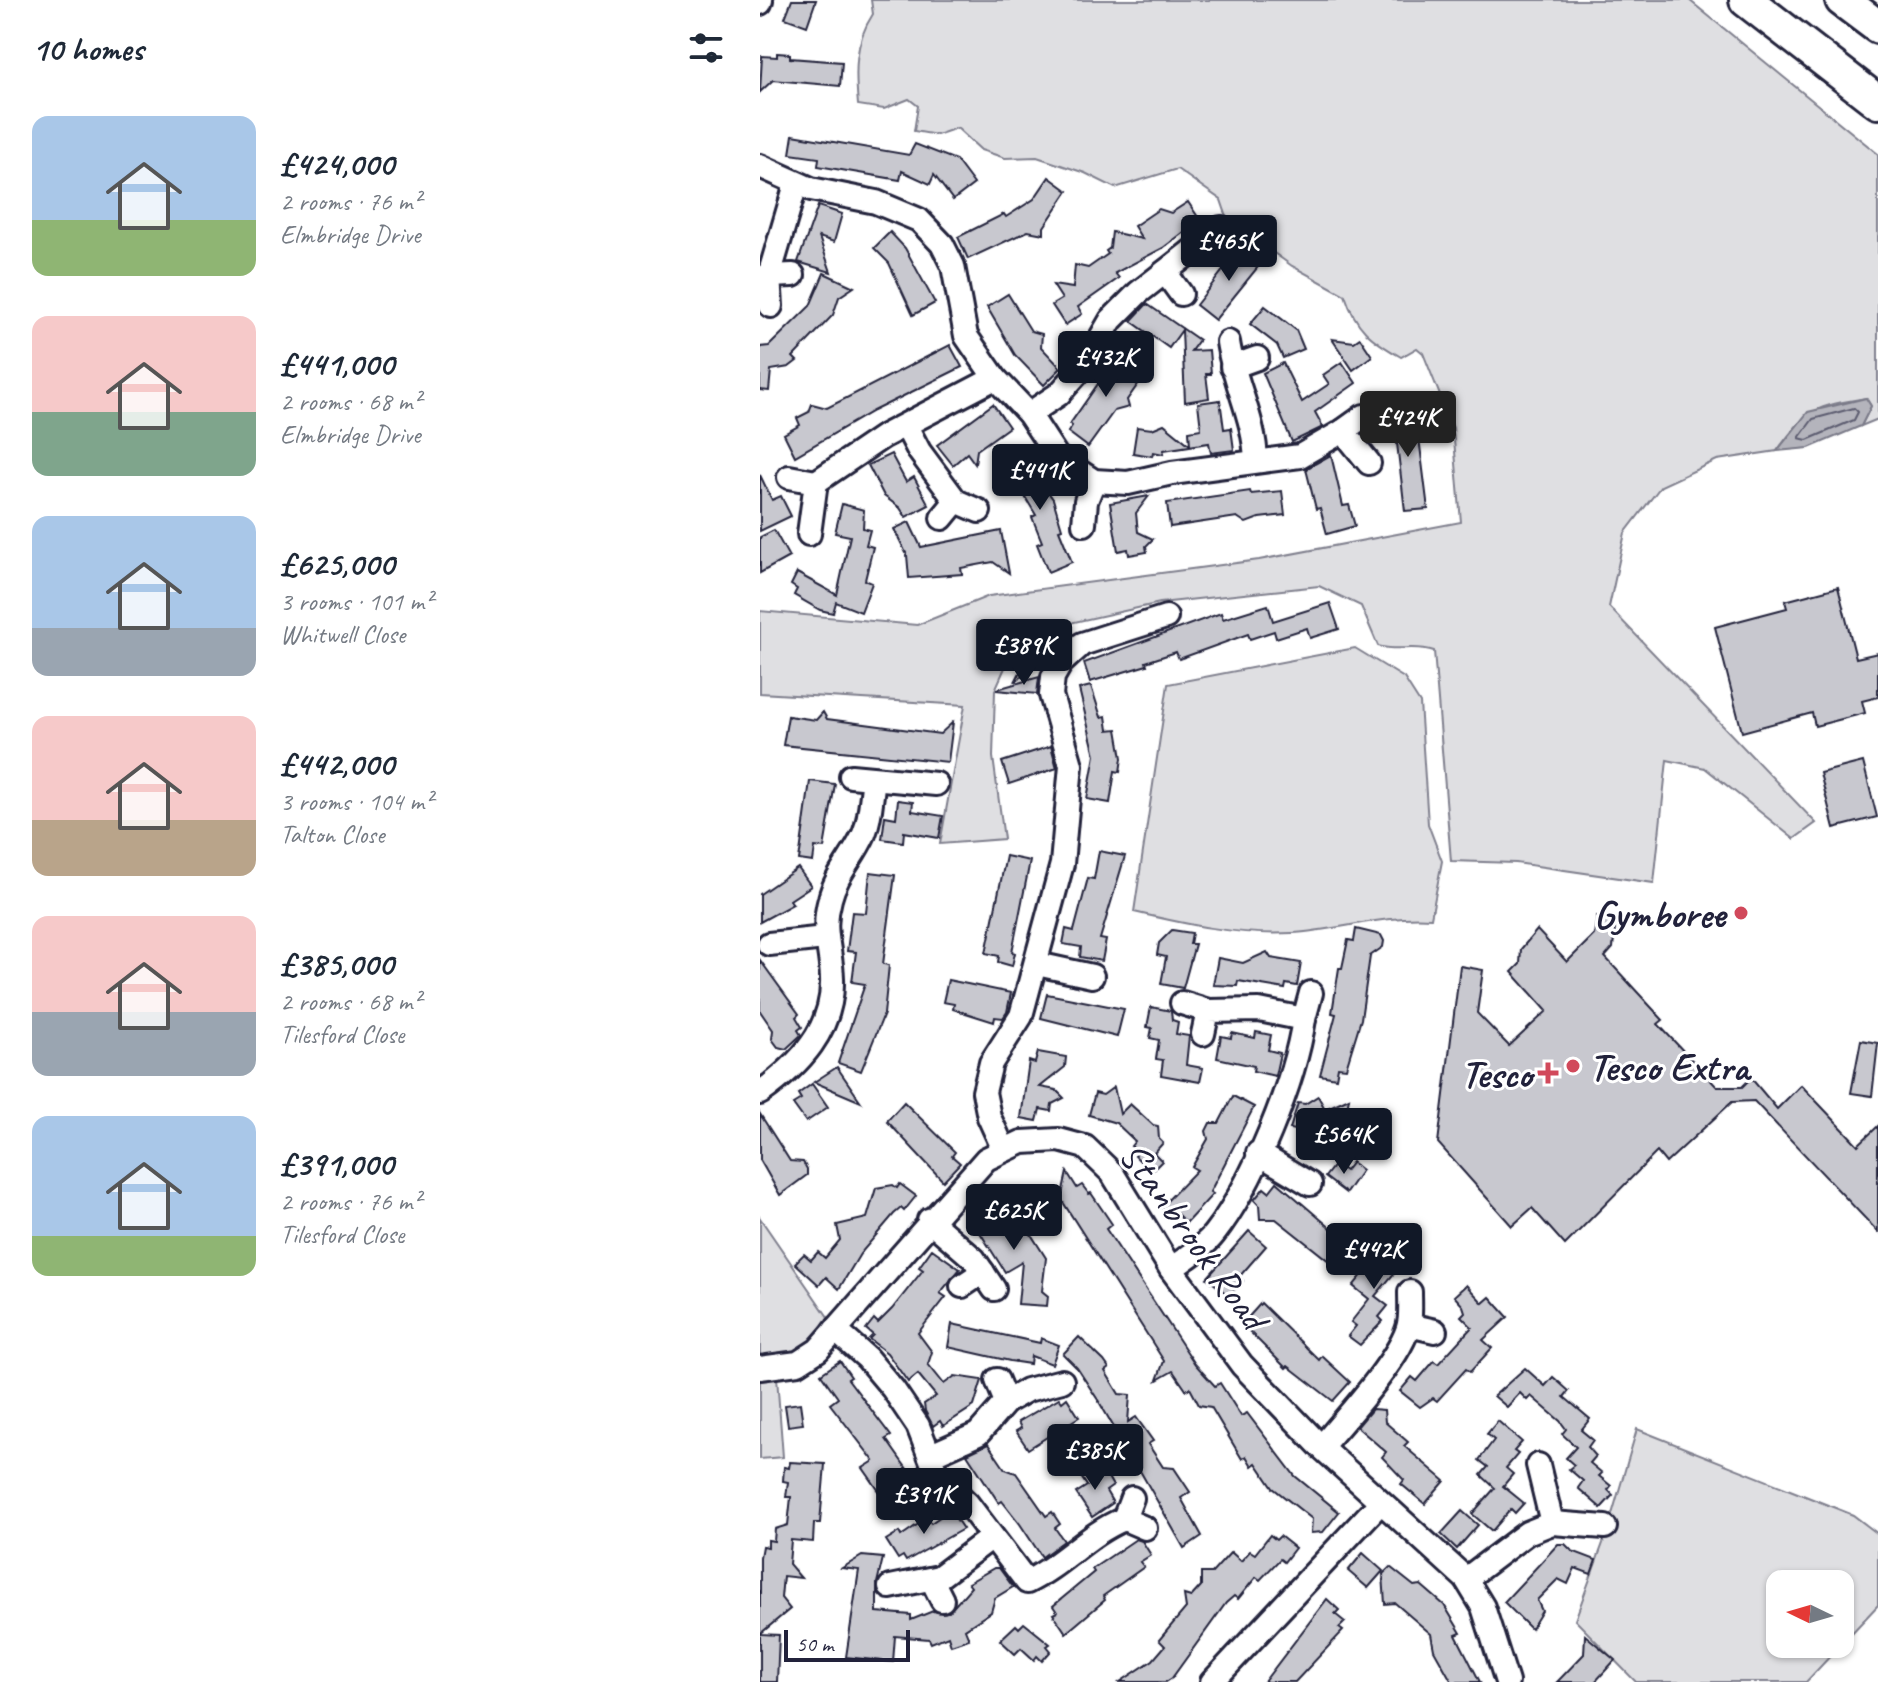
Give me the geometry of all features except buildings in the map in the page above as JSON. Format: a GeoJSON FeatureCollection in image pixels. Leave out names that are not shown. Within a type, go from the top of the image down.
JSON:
{"type":"FeatureCollection","features":[{"type":"Feature","properties":{"kind":"highway"},"geometry":{"type":"LineString","coordinates":[[1746,0],[1878,102]]}},
{"type":"Feature","properties":{"kind":"highway"},"geometry":{"type":"LineString","coordinates":[[1781,0],[1878,76]]}},
{"type":"Feature","properties":{"kind":"highway"},"geometry":{"type":"LineString","coordinates":[[1842,0],[1878,27]]}},
{"type":"Feature","properties":{"kind":"highway"},"geometry":{"type":"LineString","coordinates":[[1859,0],[1878,12]]}},
{"type":"Feature","properties":{"kind":"street"},"geometry":{"type":"LineString","coordinates":[[760,166],[796,184],[876,202],[919,220],[942,244],[953,266],[966,336],[995,378],[1029,414],[1057,457],[1094,481],[1128,483],[1300,456],[1364,416]]}},
{"type":"Feature","properties":{"kind":"street"},"geometry":{"type":"LineString","coordinates":[[771,306],[769,276],[796,184]]}},
{"type":"Feature","properties":{"kind":"street"},"geometry":{"type":"LineString","coordinates":[[1029,414],[1059,394],[1085,365],[1111,320],[1221,228]]}},
{"type":"Feature","properties":{"kind":"street"},"geometry":{"type":"LineString","coordinates":[[1165,272],[1181,294]]}},
{"type":"Feature","properties":{"kind":"street"},"geometry":{"type":"LineString","coordinates":[[769,276],[793,275]]}},
{"type":"Feature","properties":{"kind":"street"},"geometry":{"type":"LineString","coordinates":[[1228,342],[1232,367],[1255,434],[1256,461]]}},
{"type":"Feature","properties":{"kind":"street"},"geometry":{"type":"LineString","coordinates":[[1232,367],[1257,358]]}},
{"type":"Feature","properties":{"kind":"street"},"geometry":{"type":"LineString","coordinates":[[789,477],[816,482],[884,436],[995,378]]}},
{"type":"Feature","properties":{"kind":"street"},"geometry":{"type":"LineString","coordinates":[[906,426],[949,510],[979,511]]}},
{"type":"Feature","properties":{"kind":"street"},"geometry":{"type":"LineString","coordinates":[[1343,431],[1369,463]]}},
{"type":"Feature","properties":{"kind":"street"},"geometry":{"type":"LineString","coordinates":[[1084,524],[1086,501],[1094,481]]}},
{"type":"Feature","properties":{"kind":"street"},"geometry":{"type":"LineString","coordinates":[[809,534],[816,482]]}},
{"type":"Feature","properties":{"kind":"street"},"geometry":{"type":"LineString","coordinates":[[1004,1150],[989,1117],[984,1092],[991,1063],[1021,1016],[1066,846],[1066,796],[1071,765],[1051,695],[1053,677],[1071,650],[1082,644],[1166,617]]}},
{"type":"Feature","properties":{"kind":"street"},"geometry":{"type":"LineString","coordinates":[[760,1093],[800,1061],[822,1028],[832,978],[825,938],[831,893],[864,832],[862,777],[936,784]]}},
{"type":"Feature","properties":{"kind":"street"},"geometry":{"type":"LineString","coordinates":[[769,944],[825,938]]}},
{"type":"Feature","properties":{"kind":"street"},"geometry":{"type":"LineString","coordinates":[[1037,964],[1092,976]]}},
{"type":"Feature","properties":{"kind":"street"},"geometry":{"type":"LineString","coordinates":[[1171,1269],[1214,1234],[1258,1153],[1286,1094],[1311,993]]}},
{"type":"Feature","properties":{"kind":"street"},"geometry":{"type":"LineString","coordinates":[[1182,1003],[1208,1011],[1259,1010],[1304,1019]]}},
{"type":"Feature","properties":{"kind":"street"},"geometry":{"type":"LineString","coordinates":[[1203,1034],[1208,1011]]}},
{"type":"Feature","properties":{"kind":"street","name":"Stanbrook Road"},"geometry":{"type":"LineString","coordinates":[[760,1368],[798,1363],[818,1350],[929,1220],[986,1159],[1004,1150],[1042,1139],[1085,1147],[1112,1173],[1171,1269],[1242,1365],[1321,1447],[1466,1579],[1483,1607],[1507,1682]]}},
{"type":"Feature","properties":{"kind":"street"},"geometry":{"type":"LineString","coordinates":[[1258,1153],[1310,1184]]}},
{"type":"Feature","properties":{"kind":"street"},"geometry":{"type":"LineString","coordinates":[[929,1220],[974,1259],[989,1281],[962,1286]]}},
{"type":"Feature","properties":{"kind":"street"},"geometry":{"type":"LineString","coordinates":[[1321,1447],[1358,1405],[1400,1345],[1409,1325],[1410,1292]]}},
{"type":"Feature","properties":{"kind":"street"},"geometry":{"type":"LineString","coordinates":[[1409,1325],[1435,1331]]}},
{"type":"Feature","properties":{"kind":"street"},"geometry":{"type":"LineString","coordinates":[[835,1330],[867,1358],[893,1389],[918,1426],[937,1475],[967,1503],[1027,1582],[1053,1570],[1128,1508],[1145,1528]]}},
{"type":"Feature","properties":{"kind":"street"},"geometry":{"type":"LineString","coordinates":[[997,1380],[1006,1402]]}},
{"type":"Feature","properties":{"kind":"street"},"geometry":{"type":"LineString","coordinates":[[931,1455],[978,1434],[1006,1402],[1027,1390],[1062,1381]]}},
{"type":"Feature","properties":{"kind":"street"},"geometry":{"type":"LineString","coordinates":[[1538,1465],[1552,1523]]}},
{"type":"Feature","properties":{"kind":"street"},"geometry":{"type":"LineString","coordinates":[[1212,1682],[1380,1503]]}},
{"type":"Feature","properties":{"kind":"street"},"geometry":{"type":"LineString","coordinates":[[1466,1579],[1527,1533],[1552,1523],[1605,1527]]}},
{"type":"Feature","properties":{"kind":"street"},"geometry":{"type":"LineString","coordinates":[[890,1587],[937,1590],[992,1537]]}},
{"type":"Feature","properties":{"kind":"shaded area"},"geometry":{"type":"Polygon","coordinates":[[[871,0],[1689,0],[1878,154],[1878,419],[1861,426],[1871,406],[1866,398],[1823,407],[1796,426],[1777,451],[1717,460],[1661,486],[1625,533],[1609,607],[1816,823],[1794,839],[1705,768],[1667,760],[1654,883],[1516,863],[1451,861],[1434,651],[1378,646],[1361,606],[1319,586],[1160,603],[1020,634],[995,690],[993,757],[1004,839],[940,844],[965,705],[760,693],[760,611],[917,625],[989,596],[1259,560],[1461,522],[1453,428],[1423,353],[1417,348],[1401,357],[1381,344],[1359,325],[1345,295],[1292,266],[1228,220],[1221,200],[1177,169],[1115,188],[1085,173],[1037,157],[1005,158],[981,150],[957,128],[937,135],[914,131],[918,106],[909,99],[884,109],[858,105],[857,58],[862,36],[873,14],[871,0]]]}},
{"type":"Feature","properties":{"kind":"shaded area"},"geometry":{"type":"Polygon","coordinates":[[[1355,648],[1404,678],[1420,703],[1428,824],[1442,861],[1431,918],[1395,919],[1292,933],[1252,933],[1134,912],[1168,684],[1355,648]]]}},
{"type":"Feature","properties":{"kind":"shaded area"},"geometry":{"type":"Polygon","coordinates":[[[760,1218],[828,1317],[800,1349],[760,1358],[760,1218]]]}},
{"type":"Feature","properties":{"kind":"shaded area"},"geometry":{"type":"Polygon","coordinates":[[[777,1377],[783,1457],[760,1459],[760,1379],[777,1377]]]}},
{"type":"Feature","properties":{"kind":"shaded area"},"geometry":{"type":"Polygon","coordinates":[[[1637,1429],[1853,1515],[1878,1534],[1878,1605],[1854,1631],[1854,1570],[1766,1570],[1766,1658],[1828,1658],[1806,1682],[1636,1682],[1575,1620],[1606,1535],[1637,1429]]]}},
{"type":"Feature","properties":{"kind":"water"},"geometry":{"type":"Polygon","coordinates":[[[1866,398],[1871,406],[1861,426],[1809,448],[1777,451],[1808,412],[1866,398]]]}},
{"type":"Feature","properties":{"kind":"place","name":"Gymboree"},"geometry":{"type":"Point","coordinates":[1741,913]}},
{"type":"Feature","properties":{"kind":"place","name":"Tesco Extra"},"geometry":{"type":"Point","coordinates":[1573,1066]}},
{"type":"Feature","properties":{"kind":"place","name":"Tesco"},"geometry":{"type":"Point","coordinates":[1548,1073]}}]}
